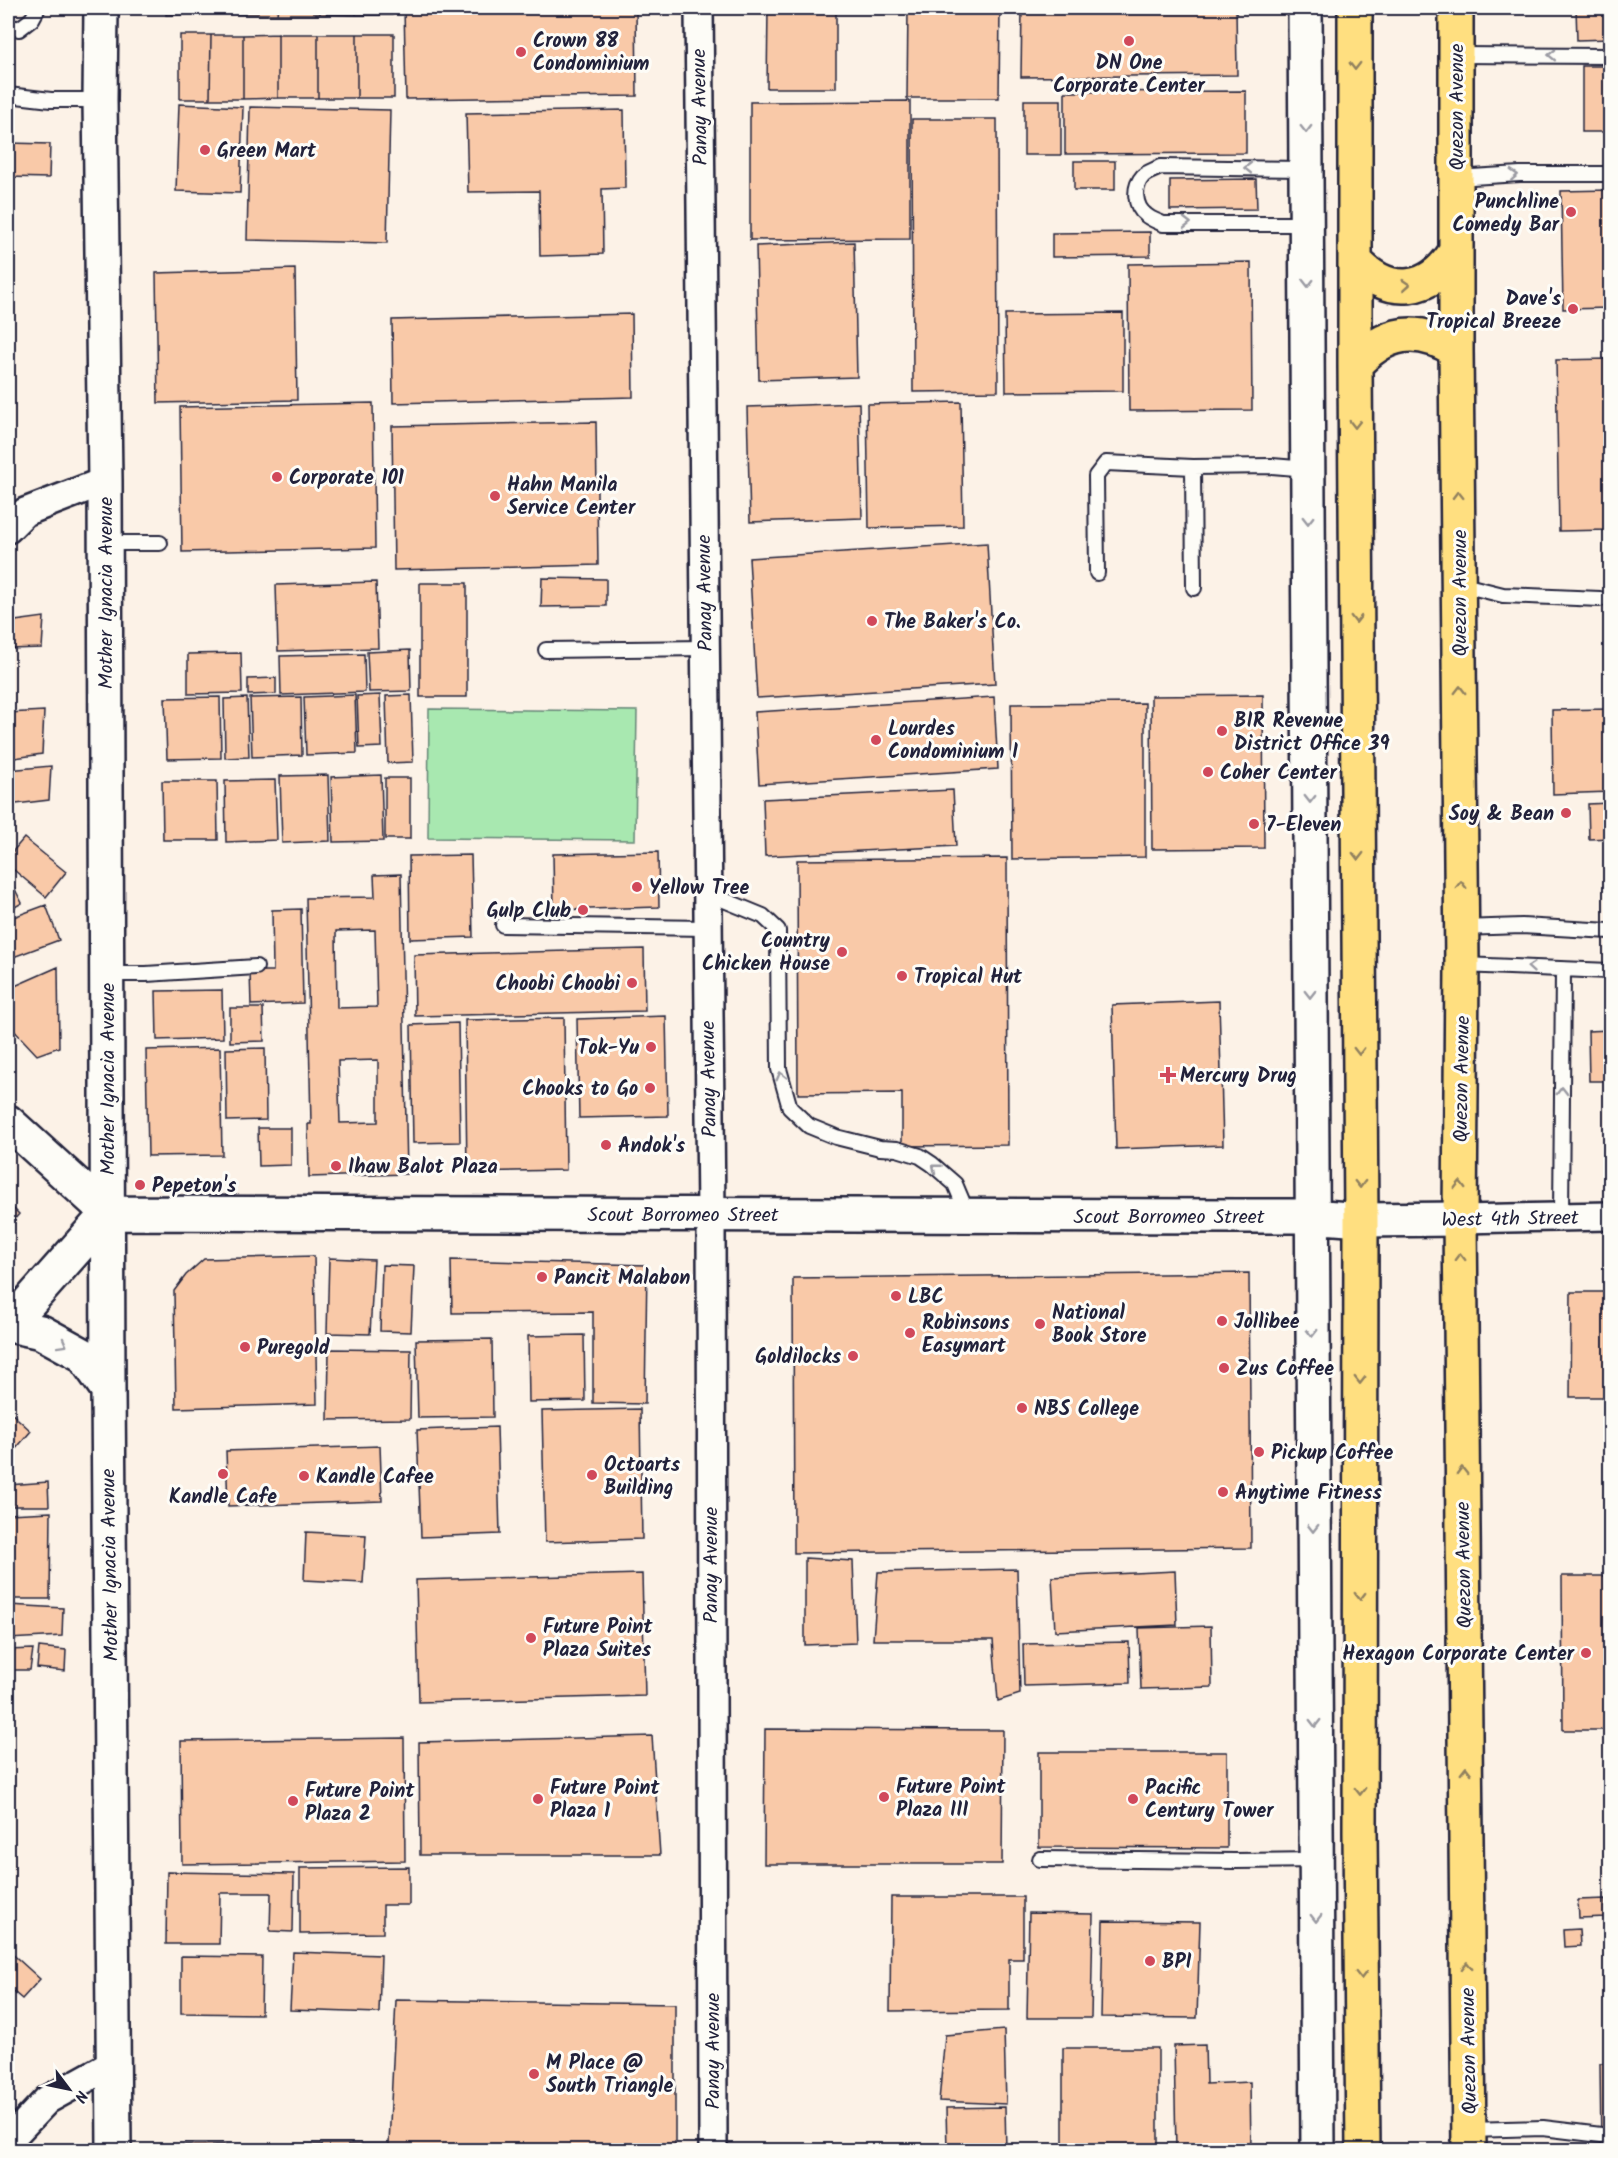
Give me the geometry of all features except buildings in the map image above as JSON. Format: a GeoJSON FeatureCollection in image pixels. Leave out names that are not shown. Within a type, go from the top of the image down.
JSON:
{"type":"FeatureCollection","features":[{"type":"Feature","properties":{"kind":"main road"},"geometry":{"type":"LineString","coordinates":[[1355,8],[1361,1220],[1359,1833],[1363,2151]]}},
{"type":"Feature","properties":{"kind":"main road","name":"Quezon Avenue"},"geometry":{"type":"LineString","coordinates":[[1456,8],[1456,350],[1462,965],[1460,1219],[1469,2140]]}},
{"type":"Feature","properties":{"kind":"main road"},"geometry":{"type":"LineString","coordinates":[[1356,262],[1368,275],[1383,283],[1400,286],[1417,284],[1433,277],[1446,266],[1456,251]]}},
{"type":"Feature","properties":{"kind":"main road"},"geometry":{"type":"LineString","coordinates":[[1355,365],[1379,343],[1410,334],[1426,336],[1456,350]]}},
{"type":"Feature","properties":{"kind":"street","name":"Mother Ignacia Avenue"},"geometry":{"type":"LineString","coordinates":[[101,8],[114,2151]]}},
{"type":"Feature","properties":{"kind":"street","name":"Panay Avenue"},"geometry":{"type":"LineString","coordinates":[[699,8],[711,1215],[713,2151]]}},
{"type":"Feature","properties":{"kind":"street"},"geometry":{"type":"LineString","coordinates":[[1305,8],[1318,2151]]}},
{"type":"Feature","properties":{"kind":"street"},"geometry":{"type":"LineString","coordinates":[[8,529],[25,512],[105,481]]}},
{"type":"Feature","properties":{"kind":"street"},"geometry":{"type":"LineString","coordinates":[[8,1122],[108,1213],[8,1325],[41,1332],[82,1355],[108,1390]]}},
{"type":"Feature","properties":{"kind":"street","name":"Scout Borromeo Street"},"geometry":{"type":"LineString","coordinates":[[108,1213],[1311,1216],[1361,1220],[1410,1219]]}},
{"type":"Feature","properties":{"kind":"street","name":"West 4th Street"},"geometry":{"type":"LineString","coordinates":[[1410,1219],[1611,1216]]}},
{"type":"Feature","properties":{"kind":"street"},"geometry":{"type":"LineString","coordinates":[[8,2141],[47,2100],[114,2063]]}},
{"type":"Feature","properties":{"kind":"lane"},"geometry":{"type":"LineString","coordinates":[[8,26],[19,29],[32,19],[38,8]]}},
{"type":"Feature","properties":{"kind":"lane"},"geometry":{"type":"LineString","coordinates":[[1457,55],[1611,56]]}},
{"type":"Feature","properties":{"kind":"lane"},"geometry":{"type":"LineString","coordinates":[[8,95],[51,100],[100,100]]}},
{"type":"Feature","properties":{"kind":"lane"},"geometry":{"type":"LineString","coordinates":[[1306,169],[1160,167],[1144,175],[1137,185],[1136,193],[1138,208],[1146,216],[1163,224],[1307,224]]}},
{"type":"Feature","properties":{"kind":"lane"},"geometry":{"type":"LineString","coordinates":[[1456,178],[1520,174],[1611,174]]}},
{"type":"Feature","properties":{"kind":"lane"},"geometry":{"type":"LineString","coordinates":[[1097,573],[1096,476],[1106,463],[1194,467],[1272,466],[1308,469]]}},
{"type":"Feature","properties":{"kind":"lane"},"geometry":{"type":"LineString","coordinates":[[1194,467],[1194,588]]}},
{"type":"Feature","properties":{"kind":"lane"},"geometry":{"type":"LineString","coordinates":[[105,543],[160,543]]}},
{"type":"Feature","properties":{"kind":"lane"},"geometry":{"type":"LineString","coordinates":[[1459,584],[1503,595],[1600,598]]}},
{"type":"Feature","properties":{"kind":"lane"},"geometry":{"type":"LineString","coordinates":[[546,650],[705,648]]}},
{"type":"Feature","properties":{"kind":"lane"},"geometry":{"type":"LineString","coordinates":[[707,893],[763,916],[777,930],[779,1069],[790,1108],[808,1126],[836,1137],[920,1156],[954,1184],[968,1215]]}},
{"type":"Feature","properties":{"kind":"lane"},"geometry":{"type":"LineString","coordinates":[[503,925],[707,928]]}},
{"type":"Feature","properties":{"kind":"lane"},"geometry":{"type":"LineString","coordinates":[[1461,928],[1522,926],[1611,931]]}},
{"type":"Feature","properties":{"kind":"lane"},"geometry":{"type":"LineString","coordinates":[[1462,965],[1611,970]]}},
{"type":"Feature","properties":{"kind":"lane"},"geometry":{"type":"LineString","coordinates":[[106,974],[146,974],[256,967]]}},
{"type":"Feature","properties":{"kind":"lane"},"geometry":{"type":"LineString","coordinates":[[1561,1217],[1563,970]]}},
{"type":"Feature","properties":{"kind":"lane"},"geometry":{"type":"LineString","coordinates":[[1040,1859],[1316,1860]]}},
{"type":"Feature","properties":{"kind":"lane"},"geometry":{"type":"LineString","coordinates":[[1469,2140],[1543,2128],[1601,2135]]}},
{"type":"Feature","properties":{"kind":"green space"},"geometry":{"type":"Polygon","coordinates":[[[429,709],[637,711],[635,840],[428,838],[429,709]]]}},
{"type":"Feature","properties":{"kind":"place","name":"DN One Corporate Center"},"geometry":{"type":"Point","coordinates":[1129,41]}},
{"type":"Feature","properties":{"kind":"place","name":"Crown 88 Condominium"},"geometry":{"type":"Point","coordinates":[521,52]}},
{"type":"Feature","properties":{"kind":"place","name":"Green Mart"},"geometry":{"type":"Point","coordinates":[205,150]}},
{"type":"Feature","properties":{"kind":"place","name":"Punchline Comedy Bar"},"geometry":{"type":"Point","coordinates":[1571,212]}},
{"type":"Feature","properties":{"kind":"place","name":"Dave's Tropical Breeze"},"geometry":{"type":"Point","coordinates":[1573,309]}},
{"type":"Feature","properties":{"kind":"place","name":"Corporate 101"},"geometry":{"type":"Point","coordinates":[277,477]}},
{"type":"Feature","properties":{"kind":"place","name":"Hahn Manila Service Center"},"geometry":{"type":"Point","coordinates":[495,496]}},
{"type":"Feature","properties":{"kind":"place","name":"The Baker's Co."},"geometry":{"type":"Point","coordinates":[872,621]}},
{"type":"Feature","properties":{"kind":"place","name":"BIR Revenue District Office 39"},"geometry":{"type":"Point","coordinates":[1222,731]}},
{"type":"Feature","properties":{"kind":"place","name":"Lourdes Condominium I"},"geometry":{"type":"Point","coordinates":[876,740]}},
{"type":"Feature","properties":{"kind":"place","name":"Coher Center"},"geometry":{"type":"Point","coordinates":[1208,772]}},
{"type":"Feature","properties":{"kind":"place","name":"Soy & Bean"},"geometry":{"type":"Point","coordinates":[1566,813]}},
{"type":"Feature","properties":{"kind":"place","name":"7-Eleven"},"geometry":{"type":"Point","coordinates":[1254,824]}},
{"type":"Feature","properties":{"kind":"place","name":"Yellow Tree"},"geometry":{"type":"Point","coordinates":[637,887]}},
{"type":"Feature","properties":{"kind":"place","name":"Gulp Club"},"geometry":{"type":"Point","coordinates":[583,910]}},
{"type":"Feature","properties":{"kind":"place","name":"Country Chicken House"},"geometry":{"type":"Point","coordinates":[842,952]}},
{"type":"Feature","properties":{"kind":"place","name":"Tropical Hut"},"geometry":{"type":"Point","coordinates":[902,976]}},
{"type":"Feature","properties":{"kind":"place","name":"Choobi Choobi"},"geometry":{"type":"Point","coordinates":[632,983]}},
{"type":"Feature","properties":{"kind":"place","name":"Tok-Yu"},"geometry":{"type":"Point","coordinates":[651,1047]}},
{"type":"Feature","properties":{"kind":"place","name":"Mercury Drug"},"geometry":{"type":"Point","coordinates":[1168,1075]}},
{"type":"Feature","properties":{"kind":"place","name":"Chooks to Go"},"geometry":{"type":"Point","coordinates":[650,1088]}},
{"type":"Feature","properties":{"kind":"place","name":"Andok's"},"geometry":{"type":"Point","coordinates":[606,1145]}},
{"type":"Feature","properties":{"kind":"place","name":"Ihaw Balot Plaza"},"geometry":{"type":"Point","coordinates":[336,1166]}},
{"type":"Feature","properties":{"kind":"place","name":"Pepeton's"},"geometry":{"type":"Point","coordinates":[140,1185]}},
{"type":"Feature","properties":{"kind":"place","name":"Pancit Malabon"},"geometry":{"type":"Point","coordinates":[542,1277]}},
{"type":"Feature","properties":{"kind":"place","name":"LBC"},"geometry":{"type":"Point","coordinates":[896,1296]}},
{"type":"Feature","properties":{"kind":"place","name":"Jollibee"},"geometry":{"type":"Point","coordinates":[1222,1321]}},
{"type":"Feature","properties":{"kind":"place","name":"National Book Store"},"geometry":{"type":"Point","coordinates":[1040,1324]}},
{"type":"Feature","properties":{"kind":"place","name":"Robinsons Easymart"},"geometry":{"type":"Point","coordinates":[910,1333]}},
{"type":"Feature","properties":{"kind":"place","name":"Puregold"},"geometry":{"type":"Point","coordinates":[245,1347]}},
{"type":"Feature","properties":{"kind":"place","name":"Goldilocks"},"geometry":{"type":"Point","coordinates":[853,1356]}},
{"type":"Feature","properties":{"kind":"place","name":"Zus Coffee"},"geometry":{"type":"Point","coordinates":[1224,1368]}},
{"type":"Feature","properties":{"kind":"place","name":"NBS College"},"geometry":{"type":"Point","coordinates":[1022,1408]}},
{"type":"Feature","properties":{"kind":"place","name":"Pickup Coffee"},"geometry":{"type":"Point","coordinates":[1259,1452]}},
{"type":"Feature","properties":{"kind":"place","name":"Kandle Cafe"},"geometry":{"type":"Point","coordinates":[223,1474]}},
{"type":"Feature","properties":{"kind":"place","name":"Octoarts Building"},"geometry":{"type":"Point","coordinates":[592,1475]}},
{"type":"Feature","properties":{"kind":"place","name":"Kandle Cafee"},"geometry":{"type":"Point","coordinates":[304,1476]}},
{"type":"Feature","properties":{"kind":"place","name":"Anytime Fitness"},"geometry":{"type":"Point","coordinates":[1223,1492]}},
{"type":"Feature","properties":{"kind":"place","name":"Future Point Plaza Suites"},"geometry":{"type":"Point","coordinates":[531,1638]}},
{"type":"Feature","properties":{"kind":"place","name":"Hexagon Corporate Center"},"geometry":{"type":"Point","coordinates":[1586,1653]}},
{"type":"Feature","properties":{"kind":"place","name":"Future Point Plaza III"},"geometry":{"type":"Point","coordinates":[884,1797]}},
{"type":"Feature","properties":{"kind":"place","name":"Future Point Plaza 1"},"geometry":{"type":"Point","coordinates":[538,1799]}},
{"type":"Feature","properties":{"kind":"place","name":"Pacific Century Tower"},"geometry":{"type":"Point","coordinates":[1133,1799]}},
{"type":"Feature","properties":{"kind":"place","name":"Future Point Plaza 2"},"geometry":{"type":"Point","coordinates":[293,1801]}},
{"type":"Feature","properties":{"kind":"place","name":"BPI"},"geometry":{"type":"Point","coordinates":[1150,1961]}},
{"type":"Feature","properties":{"kind":"place","name":"M Place @ South Triangle"},"geometry":{"type":"Point","coordinates":[534,2074]}}]}
